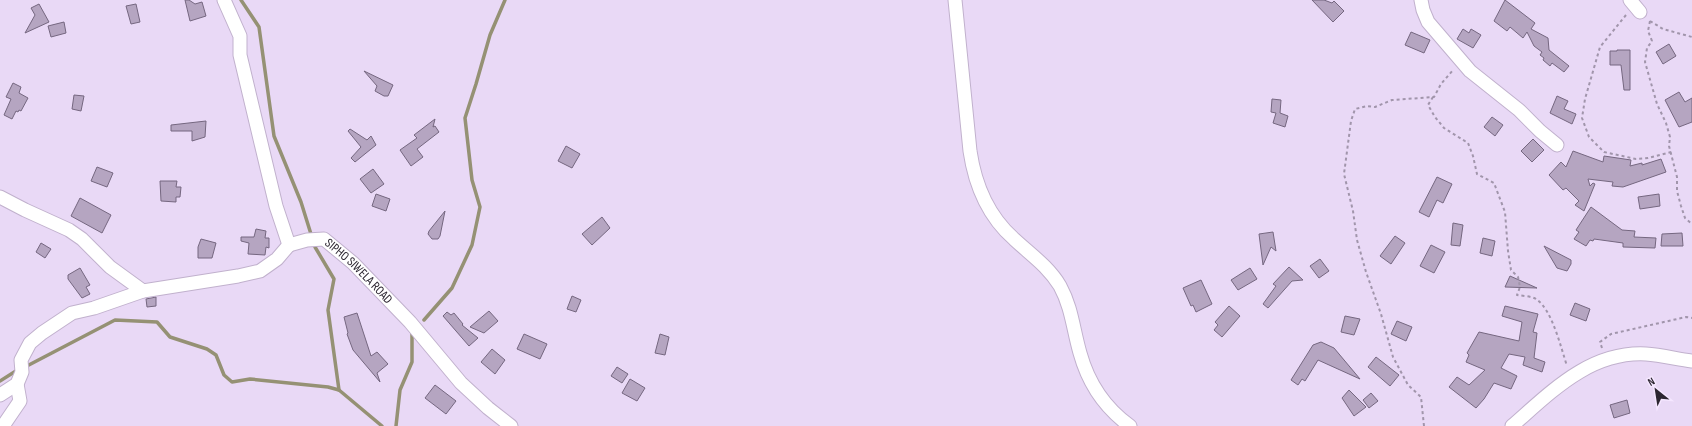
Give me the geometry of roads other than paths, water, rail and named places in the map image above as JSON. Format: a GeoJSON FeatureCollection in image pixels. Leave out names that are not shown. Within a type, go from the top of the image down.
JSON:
{"type":"FeatureCollection","features":[{"type":"Feature","properties":{"kind":"street"},"geometry":{"type":"LineString","coordinates":[[3,426],[20,401],[17,384],[21,366],[30,343],[72,313],[94,308],[143,291],[238,276],[260,271],[277,259],[289,245],[276,206],[240,55],[240,36],[224,0]]}},
{"type":"Feature","properties":{"kind":"street"},"geometry":{"type":"LineString","coordinates":[[955,0],[970,151],[973,172],[982,198],[992,215],[1001,226],[1053,275],[1060,286],[1072,313],[1080,353],[1090,380],[1102,400],[1130,426]]}},
{"type":"Feature","properties":{"kind":"street"},"geometry":{"type":"LineString","coordinates":[[1421,0],[1422,10],[1428,22],[1461,61],[1483,82],[1519,110],[1540,131],[1557,145]]}},
{"type":"Feature","properties":{"kind":"street"},"geometry":{"type":"LineString","coordinates":[[0,197],[69,230],[82,239],[110,267],[143,291]]}},
{"type":"Feature","properties":{"kind":"street","name":"SIPHO SIWELA ROAD"},"geometry":{"type":"LineString","coordinates":[[289,245],[307,240],[320,238],[324,239],[353,263],[410,322],[461,383],[488,408],[511,426]]}},
{"type":"Feature","properties":{"kind":"street"},"geometry":{"type":"LineString","coordinates":[[1512,426],[1556,387],[1570,377],[1588,366],[1606,359],[1646,354],[1692,361]]}},
{"type":"Feature","properties":{"kind":"street"},"geometry":{"type":"LineString","coordinates":[[0,395],[17,384]]}},
{"type":"Feature","properties":{"kind":"waterway"},"geometry":{"type":"LineString","coordinates":[[241,0],[259,27],[274,136],[301,202],[315,247],[334,279],[328,310],[339,390]]}},
{"type":"Feature","properties":{"kind":"waterway"},"geometry":{"type":"LineString","coordinates":[[424,320],[452,288],[472,245],[480,207],[472,180],[465,118],[490,35],[505,0]]}},
{"type":"Feature","properties":{"kind":"waterway"},"geometry":{"type":"LineString","coordinates":[[25,367],[115,320],[157,322],[170,337],[207,349],[216,355],[224,375],[232,382],[250,379],[328,387],[339,390],[382,426]]}},
{"type":"Feature","properties":{"kind":"waterway"},"geometry":{"type":"LineString","coordinates":[[396,426],[400,390],[412,362],[412,333]]}},
{"type":"Feature","properties":{"kind":"waterway"},"geometry":{"type":"LineString","coordinates":[[0,381],[19,369]]}}]}
